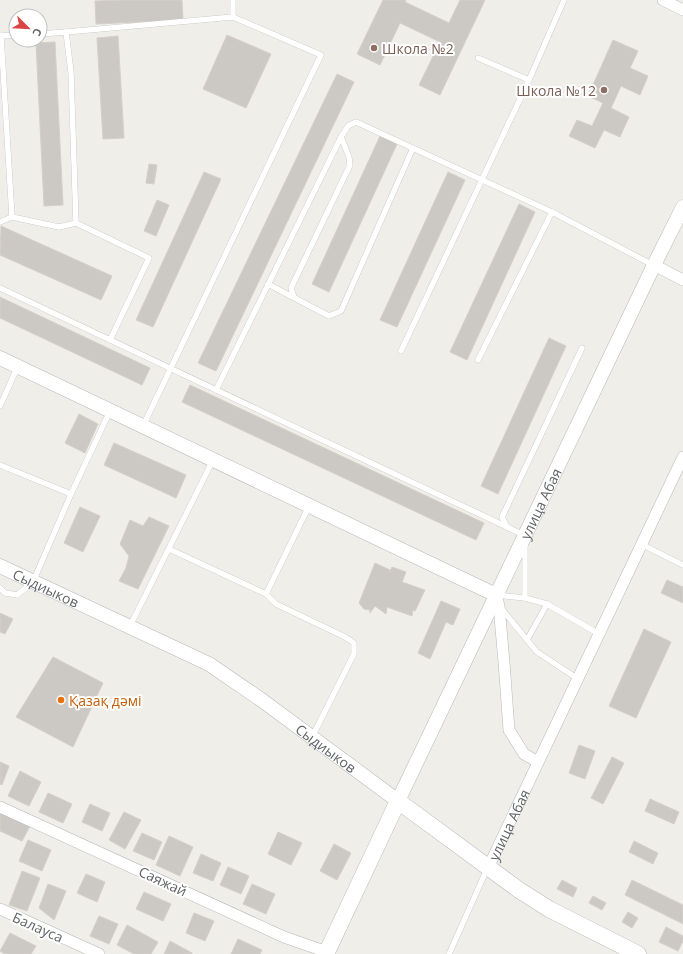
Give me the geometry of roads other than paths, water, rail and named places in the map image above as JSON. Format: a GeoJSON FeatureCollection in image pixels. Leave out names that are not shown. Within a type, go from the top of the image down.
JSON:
{"type":"FeatureCollection","features":[{"type":"Feature","properties":{"kind":"main road","name":"Сыдиыков"},"geometry":{"type":"LineString","coordinates":[[398,801],[488,868],[549,909],[638,954]]}},
{"type":"Feature","properties":{"kind":"main road"},"geometry":{"type":"LineString","coordinates":[[327,953],[398,801]]}},
{"type":"Feature","properties":{"kind":"street"},"geometry":{"type":"LineString","coordinates":[[662,0],[683,10]]}},
{"type":"Feature","properties":{"kind":"street","name":"улица Абая"},"geometry":{"type":"LineString","coordinates":[[398,801],[497,601],[525,535],[683,207]]}},
{"type":"Feature","properties":{"kind":"street"},"geometry":{"type":"LineString","coordinates":[[654,265],[683,280]]}},
{"type":"Feature","properties":{"kind":"street"},"geometry":{"type":"LineString","coordinates":[[0,358],[309,506],[497,601],[509,730],[524,754],[538,762]]}},
{"type":"Feature","properties":{"kind":"street","name":"улица Абая"},"geometry":{"type":"LineString","coordinates":[[488,868],[683,457]]}},
{"type":"Feature","properties":{"kind":"street","name":"Сыдиыков"},"geometry":{"type":"LineString","coordinates":[[0,566],[209,664],[312,737],[398,801]]}},
{"type":"Feature","properties":{"kind":"street","name":"Саяжай"},"geometry":{"type":"LineString","coordinates":[[0,807],[277,934],[327,953]]}},
{"type":"Feature","properties":{"kind":"street","name":"Балауса"},"geometry":{"type":"LineString","coordinates":[[0,909],[99,954]]}},
{"type":"Feature","properties":{"kind":"lane"},"geometry":{"type":"LineString","coordinates":[[233,0],[233,17]]}},
{"type":"Feature","properties":{"kind":"lane"},"geometry":{"type":"LineString","coordinates":[[402,351],[529,80],[564,0]]}},
{"type":"Feature","properties":{"kind":"lane"},"geometry":{"type":"LineString","coordinates":[[48,33],[233,17],[321,55],[143,426]]}},
{"type":"Feature","properties":{"kind":"lane"},"geometry":{"type":"LineString","coordinates":[[66,32],[71,72],[76,223]]}},
{"type":"Feature","properties":{"kind":"lane"},"geometry":{"type":"LineString","coordinates":[[1,36],[12,217]]}},
{"type":"Feature","properties":{"kind":"lane"},"geometry":{"type":"LineString","coordinates":[[478,58],[529,80]]}},
{"type":"Feature","properties":{"kind":"lane"},"geometry":{"type":"LineString","coordinates":[[216,390],[341,137],[348,126],[356,122],[552,212],[654,265]]}},
{"type":"Feature","properties":{"kind":"lane"},"geometry":{"type":"LineString","coordinates":[[296,298],[291,288],[350,165],[349,157],[341,137]]}},
{"type":"Feature","properties":{"kind":"lane"},"geometry":{"type":"LineString","coordinates":[[268,284],[329,316],[341,311],[413,148]]}},
{"type":"Feature","properties":{"kind":"lane"},"geometry":{"type":"LineString","coordinates":[[478,360],[552,212]]}},
{"type":"Feature","properties":{"kind":"lane"},"geometry":{"type":"LineString","coordinates":[[0,222],[12,217],[59,227],[76,223],[149,258],[110,340]]}},
{"type":"Feature","properties":{"kind":"lane"},"geometry":{"type":"LineString","coordinates":[[0,288],[525,535],[525,598]]}},
{"type":"Feature","properties":{"kind":"lane"},"geometry":{"type":"LineString","coordinates":[[507,527],[502,517],[582,348]]}},
{"type":"Feature","properties":{"kind":"lane"},"geometry":{"type":"LineString","coordinates":[[0,406],[18,366]]}},
{"type":"Feature","properties":{"kind":"lane"},"geometry":{"type":"LineString","coordinates":[[0,588],[5,593],[17,595],[33,582],[71,494],[110,410]]}},
{"type":"Feature","properties":{"kind":"lane"},"geometry":{"type":"LineString","coordinates":[[129,626],[213,460]]}},
{"type":"Feature","properties":{"kind":"lane"},"geometry":{"type":"LineString","coordinates":[[0,465],[71,494]]}},
{"type":"Feature","properties":{"kind":"lane"},"geometry":{"type":"LineString","coordinates":[[266,594],[309,506]]}},
{"type":"Feature","properties":{"kind":"lane"},"geometry":{"type":"LineString","coordinates":[[641,544],[683,565]]}},
{"type":"Feature","properties":{"kind":"lane"},"geometry":{"type":"LineString","coordinates":[[169,549],[266,594],[276,604],[345,637],[354,643],[354,654],[312,737]]}},
{"type":"Feature","properties":{"kind":"lane"},"geometry":{"type":"LineString","coordinates":[[497,601],[525,598],[547,604],[599,634]]}},
{"type":"Feature","properties":{"kind":"lane"},"geometry":{"type":"LineString","coordinates":[[497,601],[537,652],[578,679]]}},
{"type":"Feature","properties":{"kind":"lane"},"geometry":{"type":"LineString","coordinates":[[527,640],[547,604]]}},
{"type":"Feature","properties":{"kind":"lane"},"geometry":{"type":"LineString","coordinates":[[449,954],[488,868]]}},
{"type":"Feature","properties":{"kind":"place","name":"Школа №2"},"geometry":{"type":"Point","coordinates":[374,48]}},
{"type":"Feature","properties":{"kind":"place","name":"Школа №12"},"geometry":{"type":"Point","coordinates":[604,90]}},
{"type":"Feature","properties":{"kind":"place","name":"Қазақ дәмі"},"geometry":{"type":"Point","coordinates":[61,700]}}]}
